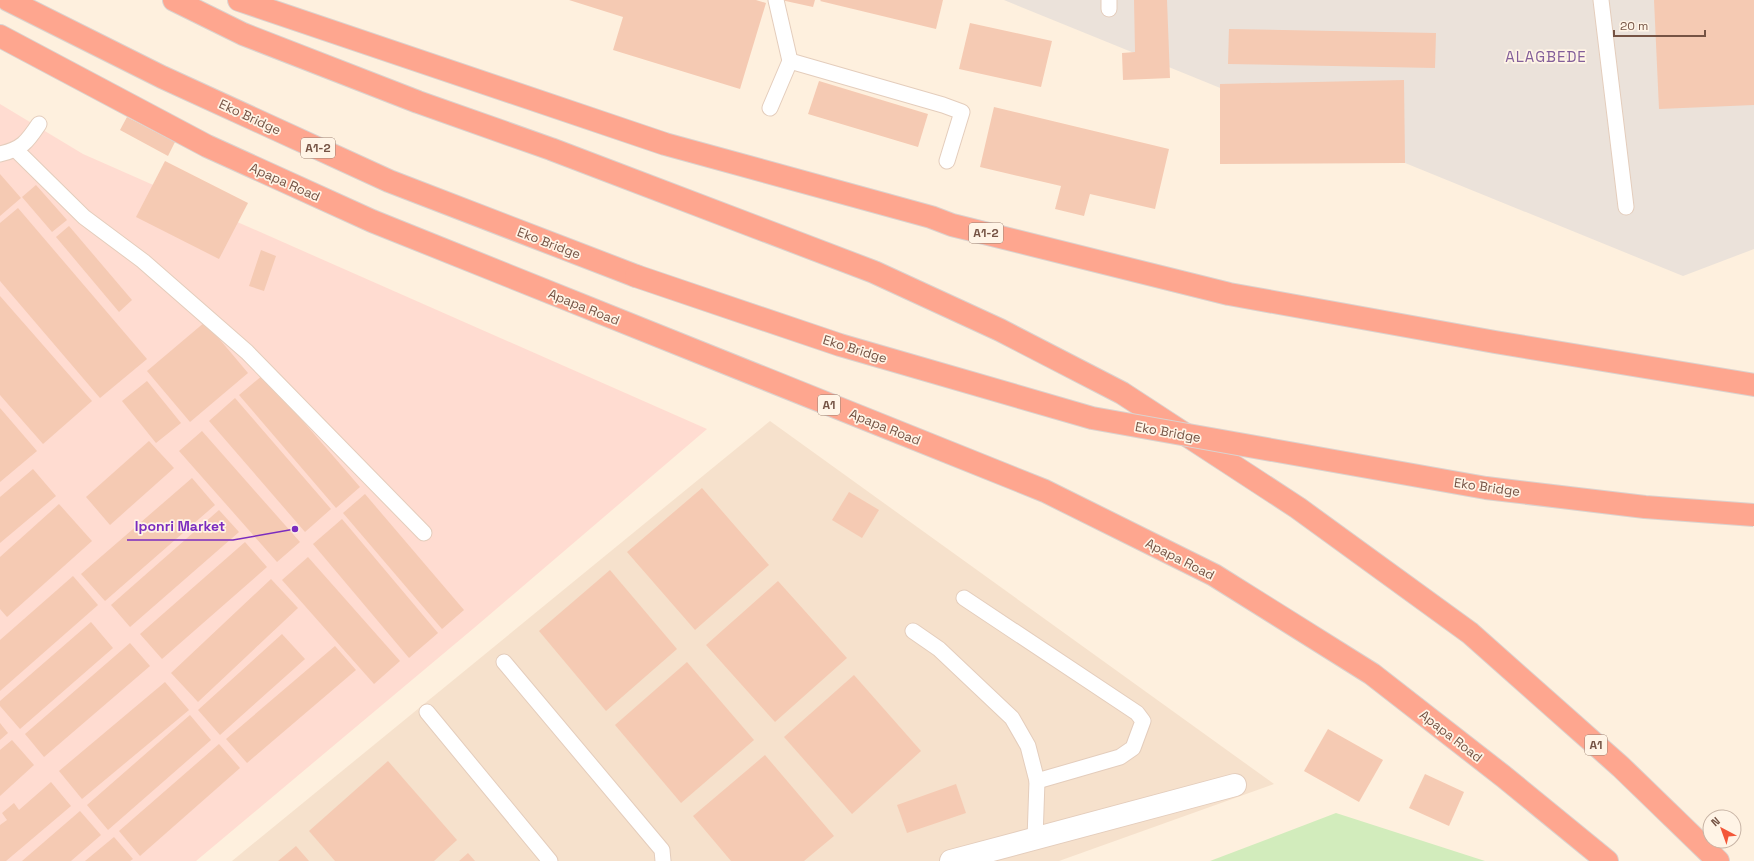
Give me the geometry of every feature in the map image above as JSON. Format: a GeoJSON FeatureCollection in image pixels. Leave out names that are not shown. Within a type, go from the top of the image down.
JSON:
{"type":"FeatureCollection","features":[{"type":"Feature","properties":{"kind":"highway","name":"Eko Bridge"},"geometry":{"type":"LineString","coordinates":[[8,0],[162,77],[389,181],[636,276],[840,345],[1092,418],[1486,488],[1645,507],[1754,515]]}},
{"type":"Feature","properties":{"kind":"highway","name":"A1"},"geometry":{"type":"LineString","coordinates":[[174,0],[243,34],[403,96],[558,151],[874,272],[1000,330],[1122,393],[1298,508],[1470,633],[1621,767],[1718,861]]}},
{"type":"Feature","properties":{"kind":"highway","name":"A1-2"},"geometry":{"type":"LineString","coordinates":[[239,0],[665,144],[931,217],[952,225],[1229,294],[1495,342],[1754,385]]}},
{"type":"Feature","properties":{"kind":"highway","name":"Apapa Road"},"geometry":{"type":"LineString","coordinates":[[0,36],[207,146],[372,221],[1045,490],[1214,575],[1372,674],[1503,776],[1607,861]]}},
{"type":"Feature","properties":{"kind":"street"},"geometry":{"type":"LineString","coordinates":[[951,861],[1235,785]]}},
{"type":"Feature","properties":{"kind":"lane"},"geometry":{"type":"LineString","coordinates":[[770,108],[790,60],[776,0]]}},
{"type":"Feature","properties":{"kind":"lane"},"geometry":{"type":"LineString","coordinates":[[1601,0],[1626,207]]}},
{"type":"Feature","properties":{"kind":"lane"},"geometry":{"type":"LineString","coordinates":[[790,60],[944,105],[962,112],[947,161]]}},
{"type":"Feature","properties":{"kind":"lane"},"geometry":{"type":"LineString","coordinates":[[0,154],[16,150],[28,141],[39,124]]}},
{"type":"Feature","properties":{"kind":"lane"},"geometry":{"type":"LineString","coordinates":[[16,150],[84,217],[143,261],[247,352],[424,533]]}},
{"type":"Feature","properties":{"kind":"lane"},"geometry":{"type":"LineString","coordinates":[[964,598],[1137,713],[1143,721],[1133,748],[1120,757],[1037,781]]}},
{"type":"Feature","properties":{"kind":"lane"},"geometry":{"type":"LineString","coordinates":[[913,631],[939,649],[1012,718],[1028,746],[1037,781],[1035,839]]}},
{"type":"Feature","properties":{"kind":"lane"},"geometry":{"type":"LineString","coordinates":[[504,662],[662,850],[663,861]]}},
{"type":"Feature","properties":{"kind":"lane"},"geometry":{"type":"LineString","coordinates":[[427,712],[550,861]]}},
{"type":"Feature","properties":{"kind":"shaded area"},"geometry":{"type":"Polygon","coordinates":[[[1004,0],[1754,0],[1754,249],[1683,276],[1004,0]]]}},
{"type":"Feature","properties":{"kind":"shaded area"},"geometry":{"type":"Polygon","coordinates":[[[0,104],[83,154],[707,429],[474,628],[196,861],[0,861],[0,104]]]}},
{"type":"Feature","properties":{"kind":"shaded area"},"geometry":{"type":"Polygon","coordinates":[[[770,421],[1274,784],[1059,861],[232,861],[770,421]]]}},
{"type":"Feature","properties":{"kind":"green space"},"geometry":{"type":"Polygon","coordinates":[[[1336,813],[1485,861],[1210,861],[1336,813]]]}},
{"type":"Feature","properties":{"kind":"building"},"geometry":{"type":"Polygon","coordinates":[[[569,0],[756,0],[766,3],[740,89],[613,50],[623,17],[569,0]]]}},
{"type":"Feature","properties":{"kind":"building"},"geometry":{"type":"Polygon","coordinates":[[[781,0],[815,0],[813,7],[781,0]]]}},
{"type":"Feature","properties":{"kind":"building"},"geometry":{"type":"Polygon","coordinates":[[[943,0],[936,29],[820,1],[943,0]]]}},
{"type":"Feature","properties":{"kind":"building"},"geometry":{"type":"Polygon","coordinates":[[[1134,0],[1167,0],[1170,78],[1123,80],[1122,53],[1135,52],[1134,0]]]}},
{"type":"Feature","properties":{"kind":"building"},"geometry":{"type":"Polygon","coordinates":[[[1654,0],[1754,0],[1754,105],[1659,109],[1654,0]]]}},
{"type":"Feature","properties":{"kind":"building"},"geometry":{"type":"Polygon","coordinates":[[[970,23],[1052,41],[1041,87],[959,69],[970,23]]]}},
{"type":"Feature","properties":{"kind":"building"},"geometry":{"type":"Polygon","coordinates":[[[1229,29],[1436,33],[1435,68],[1228,64],[1229,29]]]}},
{"type":"Feature","properties":{"kind":"building"},"geometry":{"type":"Polygon","coordinates":[[[1404,80],[1405,163],[1220,164],[1220,84],[1404,80]]]}},
{"type":"Feature","properties":{"kind":"building"},"geometry":{"type":"Polygon","coordinates":[[[819,81],[928,114],[918,147],[808,114],[819,81]]]}},
{"type":"Feature","properties":{"kind":"building"},"geometry":{"type":"Polygon","coordinates":[[[994,107],[1169,149],[1155,209],[1090,194],[1084,216],[1055,209],[1061,186],[980,167],[994,107]]]}},
{"type":"Feature","properties":{"kind":"building"},"geometry":{"type":"Polygon","coordinates":[[[127,117],[175,142],[168,156],[120,130],[127,117]]]}},
{"type":"Feature","properties":{"kind":"building"},"geometry":{"type":"Polygon","coordinates":[[[165,161],[248,203],[219,259],[136,217],[165,161]]]}},
{"type":"Feature","properties":{"kind":"building"},"geometry":{"type":"Polygon","coordinates":[[[0,174],[21,198],[0,216],[0,174]]]}},
{"type":"Feature","properties":{"kind":"building"},"geometry":{"type":"Polygon","coordinates":[[[36,185],[67,220],[52,232],[22,197],[36,185]]]}},
{"type":"Feature","properties":{"kind":"building"},"geometry":{"type":"Polygon","coordinates":[[[18,208],[147,359],[100,398],[0,281],[0,223],[18,208]]]}},
{"type":"Feature","properties":{"kind":"building"},"geometry":{"type":"Polygon","coordinates":[[[69,226],[132,300],[119,312],[56,237],[69,226]]]}},
{"type":"Feature","properties":{"kind":"building"},"geometry":{"type":"Polygon","coordinates":[[[261,250],[276,256],[264,291],[249,286],[261,250]]]}},
{"type":"Feature","properties":{"kind":"building"},"geometry":{"type":"Polygon","coordinates":[[[0,296],[92,401],[43,444],[0,395],[0,296]]]}},
{"type":"Feature","properties":{"kind":"building"},"geometry":{"type":"Polygon","coordinates":[[[205,322],[248,373],[190,422],[147,371],[205,322]]]}},
{"type":"Feature","properties":{"kind":"building"},"geometry":{"type":"Polygon","coordinates":[[[263,375],[360,487],[336,508],[239,395],[263,375]]]}},
{"type":"Feature","properties":{"kind":"building"},"geometry":{"type":"Polygon","coordinates":[[[147,381],[181,423],[156,443],[122,401],[147,381]]]}},
{"type":"Feature","properties":{"kind":"building"},"geometry":{"type":"Polygon","coordinates":[[[235,398],[331,509],[305,532],[209,421],[235,398]]]}},
{"type":"Feature","properties":{"kind":"building"},"geometry":{"type":"Polygon","coordinates":[[[0,408],[37,451],[0,482],[0,408]]]}},
{"type":"Feature","properties":{"kind":"building"},"geometry":{"type":"Polygon","coordinates":[[[202,431],[300,542],[277,562],[179,451],[202,431]]]}},
{"type":"Feature","properties":{"kind":"building"},"geometry":{"type":"Polygon","coordinates":[[[149,441],[174,468],[110,525],[86,497],[149,441]]]}},
{"type":"Feature","properties":{"kind":"building"},"geometry":{"type":"Polygon","coordinates":[[[33,469],[56,496],[0,543],[0,497],[33,469]]]}},
{"type":"Feature","properties":{"kind":"building"},"geometry":{"type":"Polygon","coordinates":[[[192,478],[215,505],[105,601],[81,574],[192,478]]]}},
{"type":"Feature","properties":{"kind":"building"},"geometry":{"type":"Polygon","coordinates":[[[702,488],[769,565],[695,630],[627,552],[702,488]]]}},
{"type":"Feature","properties":{"kind":"building"},"geometry":{"type":"Polygon","coordinates":[[[849,492],[879,510],[862,538],[832,520],[849,492]]]}},
{"type":"Feature","properties":{"kind":"building"},"geometry":{"type":"Polygon","coordinates":[[[365,494],[464,610],[442,629],[343,513],[365,494]]]}},
{"type":"Feature","properties":{"kind":"building"},"geometry":{"type":"Polygon","coordinates":[[[59,504],[92,541],[7,617],[0,609],[0,557],[59,504]]]}},
{"type":"Feature","properties":{"kind":"building"},"geometry":{"type":"Polygon","coordinates":[[[219,510],[239,532],[130,627],[111,605],[219,510]]]}},
{"type":"Feature","properties":{"kind":"building"},"geometry":{"type":"Polygon","coordinates":[[[342,519],[438,633],[409,658],[313,544],[342,519]]]}},
{"type":"Feature","properties":{"kind":"building"},"geometry":{"type":"Polygon","coordinates":[[[245,542],[267,567],[162,659],[140,634],[245,542]]]}},
{"type":"Feature","properties":{"kind":"building"},"geometry":{"type":"Polygon","coordinates":[[[308,557],[400,661],[374,684],[282,580],[308,557]]]}},
{"type":"Feature","properties":{"kind":"building"},"geometry":{"type":"Polygon","coordinates":[[[610,570],[677,649],[606,711],[539,631],[610,570]]]}},
{"type":"Feature","properties":{"kind":"building"},"geometry":{"type":"Polygon","coordinates":[[[73,576],[98,605],[0,691],[0,640],[73,576]]]}},
{"type":"Feature","properties":{"kind":"building"},"geometry":{"type":"Polygon","coordinates":[[[271,579],[298,608],[198,702],[171,673],[271,579]]]}},
{"type":"Feature","properties":{"kind":"building"},"geometry":{"type":"Polygon","coordinates":[[[778,581],[847,658],[775,722],[706,645],[778,581]]]}},
{"type":"Feature","properties":{"kind":"building"},"geometry":{"type":"Polygon","coordinates":[[[91,622],[113,648],[20,729],[0,706],[0,701],[91,622]]]}},
{"type":"Feature","properties":{"kind":"building"},"geometry":{"type":"Polygon","coordinates":[[[282,634],[305,659],[220,735],[198,710],[282,634]]]}},
{"type":"Feature","properties":{"kind":"building"},"geometry":{"type":"Polygon","coordinates":[[[130,643],[150,666],[44,757],[25,734],[130,643]]]}},
{"type":"Feature","properties":{"kind":"building"},"geometry":{"type":"Polygon","coordinates":[[[335,646],[356,670],[247,763],[226,739],[335,646]]]}},
{"type":"Feature","properties":{"kind":"building"},"geometry":{"type":"Polygon","coordinates":[[[687,662],[754,740],[681,803],[615,725],[687,662]]]}},
{"type":"Feature","properties":{"kind":"building"},"geometry":{"type":"Polygon","coordinates":[[[854,675],[921,751],[852,814],[784,737],[854,675]]]}},
{"type":"Feature","properties":{"kind":"building"},"geometry":{"type":"Polygon","coordinates":[[[165,682],[189,710],[82,799],[59,771],[165,682]]]}},
{"type":"Feature","properties":{"kind":"building"},"geometry":{"type":"Polygon","coordinates":[[[190,715],[211,740],[108,830],[87,805],[190,715]]]}},
{"type":"Feature","properties":{"kind":"building"},"geometry":{"type":"Polygon","coordinates":[[[0,723],[8,733],[0,740],[0,723]]]}},
{"type":"Feature","properties":{"kind":"building"},"geometry":{"type":"Polygon","coordinates":[[[1328,729],[1383,760],[1359,802],[1304,771],[1328,729]]]}},
{"type":"Feature","properties":{"kind":"building"},"geometry":{"type":"Polygon","coordinates":[[[12,740],[34,765],[0,796],[0,750],[12,740]]]}},
{"type":"Feature","properties":{"kind":"building"},"geometry":{"type":"Polygon","coordinates":[[[219,744],[240,768],[140,856],[119,831],[219,744]]]}},
{"type":"Feature","properties":{"kind":"building"},"geometry":{"type":"Polygon","coordinates":[[[765,755],[834,836],[804,861],[731,861],[693,816],[765,755]]]}},
{"type":"Feature","properties":{"kind":"building"},"geometry":{"type":"Polygon","coordinates":[[[388,761],[457,840],[434,861],[335,861],[309,831],[388,761]]]}},
{"type":"Feature","properties":{"kind":"building"},"geometry":{"type":"Polygon","coordinates":[[[1425,774],[1464,792],[1449,826],[1409,808],[1425,774]]]}},
{"type":"Feature","properties":{"kind":"building"},"geometry":{"type":"Polygon","coordinates":[[[51,782],[71,806],[6,861],[0,861],[0,825],[7,820],[2,813],[14,803],[19,810],[51,782]]]}},
{"type":"Feature","properties":{"kind":"building"},"geometry":{"type":"Polygon","coordinates":[[[956,784],[966,813],[907,833],[897,805],[956,784]]]}},
{"type":"Feature","properties":{"kind":"building"},"geometry":{"type":"Polygon","coordinates":[[[80,811],[101,835],[71,861],[22,861],[80,811]]]}},
{"type":"Feature","properties":{"kind":"building"},"geometry":{"type":"Polygon","coordinates":[[[114,837],[133,859],[130,861],[85,861],[114,837]]]}},
{"type":"Feature","properties":{"kind":"building"},"geometry":{"type":"Polygon","coordinates":[[[296,846],[309,861],[278,861],[296,846]]]}},
{"type":"Feature","properties":{"kind":"building"},"geometry":{"type":"Polygon","coordinates":[[[468,853],[475,861],[459,861],[468,853]]]}},
{"type":"Feature","properties":{"kind":"place","name":"Iponri Market"},"geometry":{"type":"Point","coordinates":[295,529]}},
{"type":"Feature","properties":{"kind":"district","name":"ALAGBEDE"},"geometry":{"type":"Point","coordinates":[1546,56]}}]}
